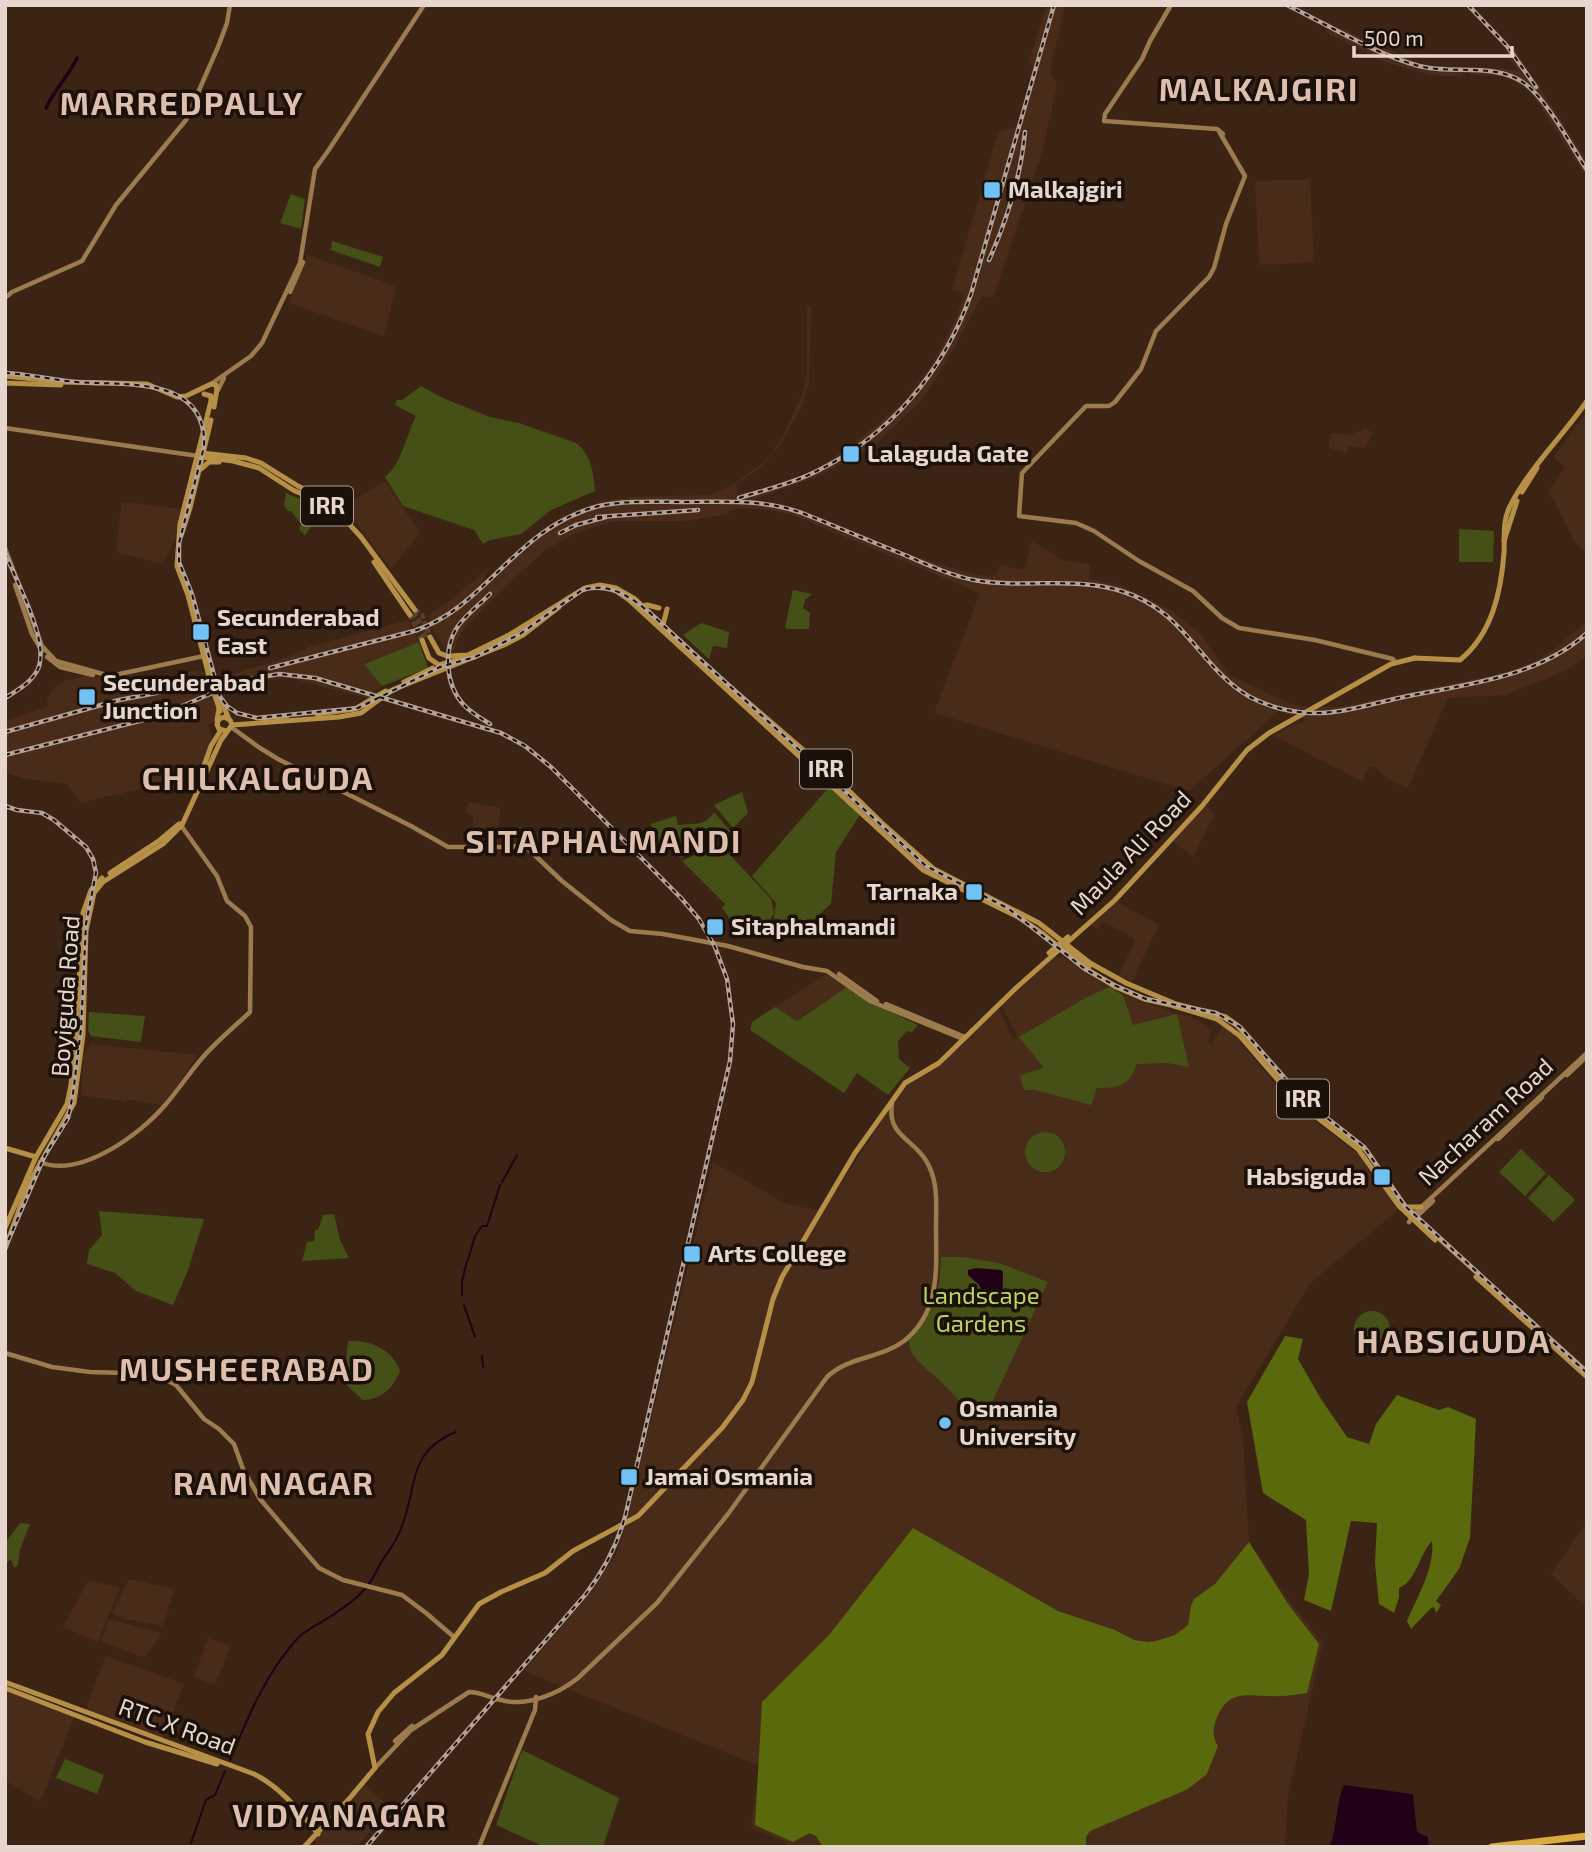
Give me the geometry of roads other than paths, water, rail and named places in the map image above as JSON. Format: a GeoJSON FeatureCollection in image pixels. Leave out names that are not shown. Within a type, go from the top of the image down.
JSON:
{"type":"FeatureCollection","features":[{"type":"Feature","properties":{"kind":"highway"},"geometry":{"type":"LineString","coordinates":[[1492,1847],[1587,1838]]}},
{"type":"Feature","properties":{"kind":"highway"},"geometry":{"type":"LineString","coordinates":[[1508,1847],[1569,1839]]}},
{"type":"Feature","properties":{"kind":"main road"},"geometry":{"type":"LineString","coordinates":[[5,298],[14,291],[82,261],[116,205],[183,125],[218,47],[230,5]]}},
{"type":"Feature","properties":{"kind":"main road"},"geometry":{"type":"LineString","coordinates":[[5,379],[145,387],[177,400],[213,393],[224,379],[263,348],[302,265],[312,179],[316,166],[424,5]]}},
{"type":"Feature","properties":{"kind":"main road"},"geometry":{"type":"LineString","coordinates":[[1173,5],[1128,83],[1105,114],[1104,122],[1217,129],[1245,176],[1214,268],[1204,282],[1156,331],[1141,369],[1115,402],[1109,406],[1084,407],[1022,473],[1019,516],[1076,523],[1094,531],[1139,561],[1193,591],[1222,618],[1240,628],[1315,640],[1392,662],[1415,658],[1460,660],[1480,640],[1493,611],[1509,515],[1520,492],[1535,465],[1587,403]]}},
{"type":"Feature","properties":{"kind":"main road"},"geometry":{"type":"LineString","coordinates":[[5,379],[60,384],[147,384],[181,397],[215,388],[262,343],[300,263],[308,220]]}},
{"type":"Feature","properties":{"kind":"main road"},"geometry":{"type":"LineString","coordinates":[[205,657],[177,566],[179,532],[207,436],[215,388],[224,379]]}},
{"type":"Feature","properties":{"kind":"main road"},"geometry":{"type":"LineString","coordinates":[[204,394],[211,396],[211,401],[198,472],[180,537],[180,563],[212,680]]}},
{"type":"Feature","properties":{"kind":"main road"},"geometry":{"type":"LineString","coordinates":[[5,428],[200,456]]}},
{"type":"Feature","properties":{"kind":"main road"},"geometry":{"type":"LineString","coordinates":[[207,436],[210,448],[223,455]]}},
{"type":"Feature","properties":{"kind":"main road","name":"IRR"},"geometry":{"type":"LineString","coordinates":[[200,456],[223,455],[261,463],[294,487]]}},
{"type":"Feature","properties":{"kind":"main road","name":"IRR"},"geometry":{"type":"LineString","coordinates":[[200,456],[257,467],[332,504],[413,612]]}},
{"type":"Feature","properties":{"kind":"main road"},"geometry":{"type":"LineString","coordinates":[[198,472],[211,462],[257,467]]}},
{"type":"Feature","properties":{"kind":"main road"},"geometry":{"type":"LineString","coordinates":[[6,553],[32,634],[41,650],[57,666],[112,678],[205,657]]}},
{"type":"Feature","properties":{"kind":"main road","name":"IRR"},"geometry":{"type":"LineString","coordinates":[[530,626],[576,592],[591,586],[616,588],[635,598],[750,708]]}},
{"type":"Feature","properties":{"kind":"main road","name":"IRR"},"geometry":{"type":"LineString","coordinates":[[439,668],[503,642],[588,589],[617,592],[750,708],[837,779],[856,802],[903,847],[938,871],[1046,933],[1101,976],[1223,1022],[1250,1043],[1302,1102],[1358,1149],[1385,1188],[1587,1375]]}},
{"type":"Feature","properties":{"kind":"main road"},"geometry":{"type":"LineString","coordinates":[[642,606],[659,608]]}},
{"type":"Feature","properties":{"kind":"main road"},"geometry":{"type":"LineString","coordinates":[[663,625],[667,608]]}},
{"type":"Feature","properties":{"kind":"main road"},"geometry":{"type":"LineString","coordinates":[[211,730],[355,709],[391,687],[439,668],[431,656],[426,639],[438,651],[449,656],[468,655],[503,642]]}},
{"type":"Feature","properties":{"kind":"main road"},"geometry":{"type":"LineString","coordinates":[[431,656],[438,651]]}},
{"type":"Feature","properties":{"kind":"main road","name":"Maula Ali Road"},"geometry":{"type":"LineString","coordinates":[[1065,942],[1115,900],[1225,777],[1244,748],[1259,736],[1392,662]]}},
{"type":"Feature","properties":{"kind":"main road"},"geometry":{"type":"LineString","coordinates":[[213,750],[226,728],[217,696],[220,718],[226,728]]}},
{"type":"Feature","properties":{"kind":"main road"},"geometry":{"type":"LineString","coordinates":[[219,709],[226,728]]}},
{"type":"Feature","properties":{"kind":"main road"},"geometry":{"type":"LineString","coordinates":[[220,718],[217,724],[271,755],[448,847],[524,845],[562,881],[611,920],[630,931],[729,945],[833,973],[870,1001],[963,1037]]}},
{"type":"Feature","properties":{"kind":"main road"},"geometry":{"type":"LineString","coordinates":[[213,750],[226,728]]}},
{"type":"Feature","properties":{"kind":"main road","name":"Boyiguda Road"},"geometry":{"type":"LineString","coordinates":[[21,1195],[67,1110],[78,1080],[82,948],[96,890],[103,881],[154,847],[181,824],[213,750]]}},
{"type":"Feature","properties":{"kind":"main road","name":"Maula Ali Road"},"geometry":{"type":"LineString","coordinates":[[1065,942],[1135,875],[1189,818]]}},
{"type":"Feature","properties":{"kind":"main road"},"geometry":{"type":"LineString","coordinates":[[5,1149],[59,1168],[94,1157],[141,1129],[165,1106],[205,1054],[250,1012],[251,927],[245,916],[227,901],[217,876],[181,824]]}},
{"type":"Feature","properties":{"kind":"main road"},"geometry":{"type":"LineString","coordinates":[[1010,910],[1056,935],[1090,963],[1110,975],[1175,1005]]}},
{"type":"Feature","properties":{"kind":"main road"},"geometry":{"type":"LineString","coordinates":[[1010,910],[1051,941],[1056,949],[1116,987],[1144,999],[1175,1005]]}},
{"type":"Feature","properties":{"kind":"main road"},"geometry":{"type":"LineString","coordinates":[[1056,935],[1071,935]]}},
{"type":"Feature","properties":{"kind":"main road"},"geometry":{"type":"LineString","coordinates":[[693,1458],[741,1399],[750,1381],[768,1308],[779,1277],[853,1152],[905,1079],[930,1065],[963,1037],[1065,942]]}},
{"type":"Feature","properties":{"kind":"main road","name":"Nacharam Road"},"geometry":{"type":"LineString","coordinates":[[1415,1216],[1587,1054]]}},
{"type":"Feature","properties":{"kind":"main road"},"geometry":{"type":"LineString","coordinates":[[302,1847],[408,1728],[475,1689],[502,1698],[526,1701],[581,1674],[642,1619],[666,1591],[728,1514],[827,1377],[842,1364],[893,1348],[911,1335],[926,1314],[937,1277],[935,1182],[925,1158],[897,1131],[892,1118],[893,1096]]}},
{"type":"Feature","properties":{"kind":"main road"},"geometry":{"type":"LineString","coordinates":[[374,1766],[369,1730],[385,1702],[437,1659],[482,1602],[545,1573],[573,1551],[638,1516],[733,1414],[749,1389],[773,1298],[782,1278],[855,1153],[893,1096]]}},
{"type":"Feature","properties":{"kind":"main road","name":"IRR"},"geometry":{"type":"LineString","coordinates":[[1302,1102],[1366,1150],[1405,1206],[1488,1286]]}},
{"type":"Feature","properties":{"kind":"main road"},"geometry":{"type":"LineString","coordinates":[[882,1115],[892,1118]]}},
{"type":"Feature","properties":{"kind":"main road"},"geometry":{"type":"LineString","coordinates":[[5,1227],[21,1195]]}},
{"type":"Feature","properties":{"kind":"main road"},"geometry":{"type":"LineString","coordinates":[[5,1249],[21,1195]]}},
{"type":"Feature","properties":{"kind":"main road"},"geometry":{"type":"LineString","coordinates":[[1405,1206],[1415,1216]]}},
{"type":"Feature","properties":{"kind":"main road"},"geometry":{"type":"LineString","coordinates":[[5,1353],[55,1368],[127,1373],[164,1379],[176,1385],[204,1419],[234,1444],[243,1469],[260,1499],[315,1565],[343,1580],[406,1597],[454,1637]]}},
{"type":"Feature","properties":{"kind":"main road"},"geometry":{"type":"LineString","coordinates":[[374,1766],[366,1732],[382,1703],[399,1686],[437,1659]]}},
{"type":"Feature","properties":{"kind":"main road","name":"RTC X Road"},"geometry":{"type":"LineString","coordinates":[[5,1685],[164,1748],[248,1774],[274,1787]]}},
{"type":"Feature","properties":{"kind":"main road","name":"RTC X Road"},"geometry":{"type":"LineString","coordinates":[[5,1685],[254,1774],[274,1787],[301,1812],[316,1834]]}},
{"type":"Feature","properties":{"kind":"main road"},"geometry":{"type":"LineString","coordinates":[[514,1700],[535,1698]]}},
{"type":"Feature","properties":{"kind":"main road"},"geometry":{"type":"LineString","coordinates":[[477,1847],[533,1709],[535,1698]]}},
{"type":"Feature","properties":{"kind":"main road"},"geometry":{"type":"LineString","coordinates":[[477,1847],[529,1726],[535,1698]]}},
{"type":"Feature","properties":{"kind":"main road"},"geometry":{"type":"LineString","coordinates":[[526,1701],[533,1709]]}},
{"type":"Feature","properties":{"kind":"waterway"},"geometry":{"type":"LineString","coordinates":[[46,108],[77,58]]}},
{"type":"Feature","properties":{"kind":"waterway"},"geometry":{"type":"LineString","coordinates":[[502,1182],[517,1155]]}},
{"type":"Feature","properties":{"kind":"waterway"},"geometry":{"type":"LineString","coordinates":[[468,1260],[475,1236],[482,1226],[487,1226],[500,1185]]}},
{"type":"Feature","properties":{"kind":"waterway"},"geometry":{"type":"LineString","coordinates":[[462,1295],[467,1261]]}},
{"type":"Feature","properties":{"kind":"waterway"},"geometry":{"type":"LineString","coordinates":[[464,1305],[475,1337]]}},
{"type":"Feature","properties":{"kind":"waterway"},"geometry":{"type":"LineString","coordinates":[[482,1356],[483,1367]]}},
{"type":"Feature","properties":{"kind":"waterway"},"geometry":{"type":"LineString","coordinates":[[230,1760],[251,1712],[276,1666],[301,1636],[346,1606],[368,1585],[399,1533],[420,1462],[439,1441],[456,1432]]}},
{"type":"Feature","properties":{"kind":"waterway"},"geometry":{"type":"LineString","coordinates":[[191,1843],[206,1800],[215,1795],[225,1771]]}},
{"type":"Feature","properties":{"kind":"tunnel"},"geometry":{"type":"LineString","coordinates":[[415,610],[422,615],[430,637]]}},
{"type":"Feature","properties":{"kind":"tunnel"},"geometry":{"type":"LineString","coordinates":[[413,613],[426,639]]}},
{"type":"Feature","properties":{"kind":"tunnel"},"geometry":{"type":"LineString","coordinates":[[410,615],[422,640]]}},
{"type":"Feature","properties":{"kind":"tunnel"},"geometry":{"type":"LineString","coordinates":[[210,680],[215,696]]}},
{"type":"Feature","properties":{"kind":"tunnel"},"geometry":{"type":"LineString","coordinates":[[214,680],[219,695]]}},
{"type":"Feature","properties":{"kind":"railway"},"geometry":{"type":"LineString","coordinates":[[739,498],[797,480],[842,457],[890,420],[930,375],[960,322],[971,294],[1054,5]]}},
{"type":"Feature","properties":{"kind":"railway"},"geometry":{"type":"LineString","coordinates":[[1287,5],[1403,61],[1432,68],[1500,73],[1524,83],[1550,111],[1587,170]]}},
{"type":"Feature","properties":{"kind":"railway"},"geometry":{"type":"LineString","coordinates":[[1468,5],[1507,46],[1536,87]]}},
{"type":"Feature","properties":{"kind":"railway"},"geometry":{"type":"LineString","coordinates":[[989,260],[1012,197],[1025,132]]}},
{"type":"Feature","properties":{"kind":"railway"},"geometry":{"type":"LineString","coordinates":[[5,373],[76,382],[138,385],[177,395],[192,407],[202,423],[204,447],[179,543],[179,562],[192,594],[220,697],[237,713],[257,718],[358,708],[440,667],[475,657],[520,634],[582,590],[610,589],[622,594],[657,619],[926,866],[1009,909],[1085,969],[1114,985],[1146,999],[1216,1013],[1240,1027],[1304,1100],[1364,1147],[1404,1205],[1587,1373]]}},
{"type":"Feature","properties":{"kind":"railway"},"geometry":{"type":"LineString","coordinates":[[270,668],[414,631],[433,623],[466,601],[525,547],[562,521],[599,506],[642,502],[773,505],[802,513],[964,578],[1011,583],[1085,584],[1121,591],[1162,612],[1218,671],[1250,697],[1295,711],[1322,713],[1344,710],[1498,678],[1545,661],[1587,633]]}},
{"type":"Feature","properties":{"kind":"railway"},"geometry":{"type":"LineString","coordinates":[[597,517],[698,510]]}},
{"type":"Feature","properties":{"kind":"railway"},"geometry":{"type":"LineString","coordinates":[[560,533],[576,525],[606,517]]}},
{"type":"Feature","properties":{"kind":"railway"},"geometry":{"type":"LineString","coordinates":[[5,553],[36,627],[40,657],[38,669],[32,678],[5,698]]}},
{"type":"Feature","properties":{"kind":"railway"},"geometry":{"type":"LineString","coordinates":[[490,594],[458,626],[448,655],[450,676],[457,696],[469,710],[490,724]]}},
{"type":"Feature","properties":{"kind":"railway"},"geometry":{"type":"LineString","coordinates":[[5,755],[159,716],[240,681],[279,674],[315,678],[501,733],[525,746],[551,767],[681,898],[699,919],[715,947],[727,979],[733,1024],[730,1061],[626,1513],[615,1546],[585,1595],[366,1847]]}},
{"type":"Feature","properties":{"kind":"railway"},"geometry":{"type":"LineString","coordinates":[[5,732],[119,700],[220,681]]}},
{"type":"Feature","properties":{"kind":"railway"},"geometry":{"type":"LineString","coordinates":[[5,806],[42,813],[54,820],[86,847],[93,859],[96,873],[86,924],[81,1029],[68,1118],[45,1155],[5,1248]]}},
{"type":"Feature","properties":{"kind":"place","name":"Malkajgiri"},"geometry":{"type":"Point","coordinates":[992,190]}},
{"type":"Feature","properties":{"kind":"place","name":"Lalaguda Gate"},"geometry":{"type":"Point","coordinates":[851,454]}},
{"type":"Feature","properties":{"kind":"place","name":"Secunderabad East"},"geometry":{"type":"Point","coordinates":[201,632]}},
{"type":"Feature","properties":{"kind":"place","name":"Secunderabad Junction"},"geometry":{"type":"Point","coordinates":[87,697]}},
{"type":"Feature","properties":{"kind":"place","name":"Tarnaka"},"geometry":{"type":"Point","coordinates":[974,892]}},
{"type":"Feature","properties":{"kind":"place","name":"Sitaphalmandi"},"geometry":{"type":"Point","coordinates":[715,927]}},
{"type":"Feature","properties":{"kind":"place","name":"Habsiguda"},"geometry":{"type":"Point","coordinates":[1382,1177]}},
{"type":"Feature","properties":{"kind":"place","name":"Arts College"},"geometry":{"type":"Point","coordinates":[692,1254]}},
{"type":"Feature","properties":{"kind":"place","name":"Osmania University"},"geometry":{"type":"Point","coordinates":[945,1423]}},
{"type":"Feature","properties":{"kind":"place","name":"Jamai Osmania"},"geometry":{"type":"Point","coordinates":[629,1477]}},
{"type":"Feature","properties":{"kind":"district","name":"MALKAJGIRI"},"geometry":{"type":"Point","coordinates":[1259,90]}},
{"type":"Feature","properties":{"kind":"district","name":"MARREDPALLY"},"geometry":{"type":"Point","coordinates":[182,104]}},
{"type":"Feature","properties":{"kind":"district","name":"CHILKALGUDA"},"geometry":{"type":"Point","coordinates":[258,779]}},
{"type":"Feature","properties":{"kind":"district","name":"SITAPHALMANDI"},"geometry":{"type":"Point","coordinates":[604,842]}},
{"type":"Feature","properties":{"kind":"district","name":"HABSIGUDA"},"geometry":{"type":"Point","coordinates":[1454,1342]}},
{"type":"Feature","properties":{"kind":"district","name":"MUSHEERABAD"},"geometry":{"type":"Point","coordinates":[247,1370]}},
{"type":"Feature","properties":{"kind":"district","name":"RAM NAGAR"},"geometry":{"type":"Point","coordinates":[274,1484]}},
{"type":"Feature","properties":{"kind":"district","name":"VIDYANAGAR"},"geometry":{"type":"Point","coordinates":[340,1816]}},
{"type":"Feature","properties":{"kind":"park label","name":"Landscape Gardens"},"geometry":{"type":"Point","coordinates":[981,1310]}}]}
